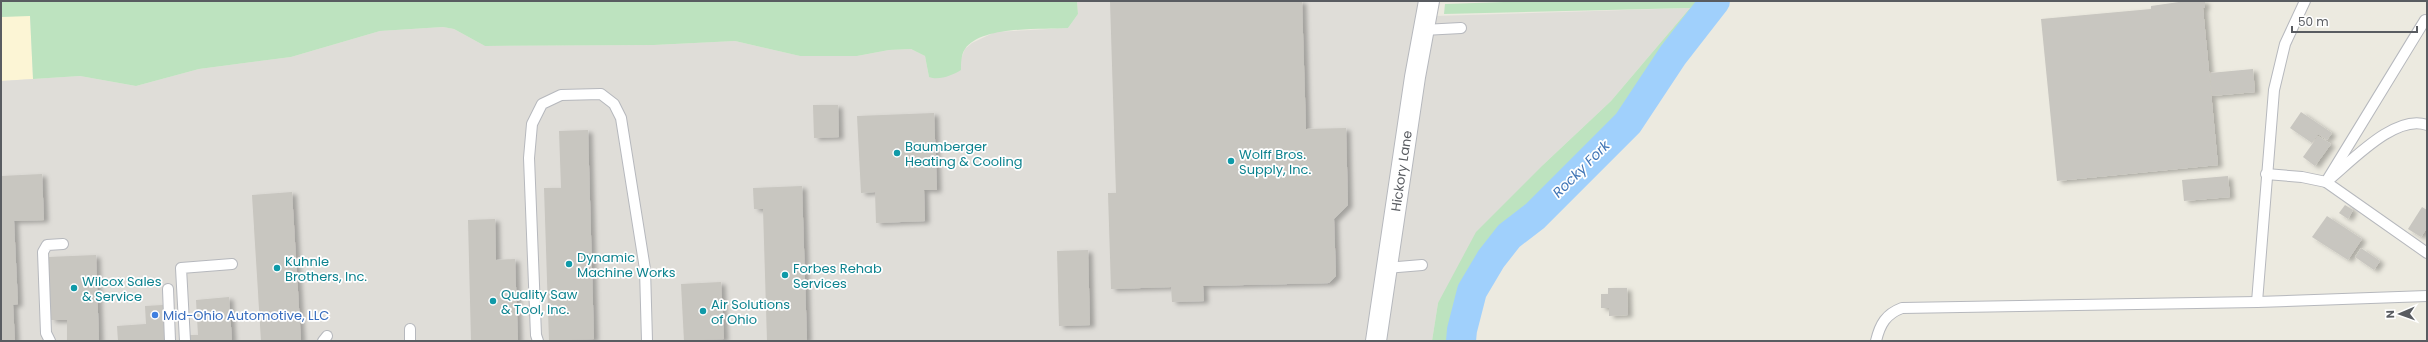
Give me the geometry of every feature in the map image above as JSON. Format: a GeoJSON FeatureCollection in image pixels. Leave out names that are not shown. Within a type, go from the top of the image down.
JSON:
{"type":"FeatureCollection","features":[{"type":"Feature","properties":{"kind":"street","name":"Hickory Lane"},"geometry":{"type":"LineString","coordinates":[[1376,341],[1423,30],[1429,1]]}},
{"type":"Feature","properties":{"kind":"lane"},"geometry":{"type":"LineString","coordinates":[[2257,302],[2266,174],[2276,82],[2284,44],[2305,1]]}},
{"type":"Feature","properties":{"kind":"lane"},"geometry":{"type":"LineString","coordinates":[[2326,182],[2425,20]]}},
{"type":"Feature","properties":{"kind":"lane"},"geometry":{"type":"LineString","coordinates":[[1423,30],[1461,28]]}},
{"type":"Feature","properties":{"kind":"lane"},"geometry":{"type":"LineString","coordinates":[[535,339],[529,158],[532,124],[542,104],[561,95],[601,94],[614,104],[621,118],[645,269],[647,341]]}},
{"type":"Feature","properties":{"kind":"lane"},"geometry":{"type":"LineString","coordinates":[[2326,182],[2390,130],[2410,123],[2427,126]]}},
{"type":"Feature","properties":{"kind":"lane"},"geometry":{"type":"LineString","coordinates":[[2266,174],[2302,177],[2326,182],[2427,253]]}},
{"type":"Feature","properties":{"kind":"lane"},"geometry":{"type":"LineString","coordinates":[[50,341],[46,334],[43,252],[47,245],[63,244]]}},
{"type":"Feature","properties":{"kind":"lane"},"geometry":{"type":"LineString","coordinates":[[185,341],[181,268],[232,264]]}},
{"type":"Feature","properties":{"kind":"lane"},"geometry":{"type":"LineString","coordinates":[[1386,268],[1422,265]]}},
{"type":"Feature","properties":{"kind":"lane"},"geometry":{"type":"LineString","coordinates":[[168,289],[170,341]]}},
{"type":"Feature","properties":{"kind":"lane"},"geometry":{"type":"LineString","coordinates":[[1876,341],[1883,321],[1892,312],[1902,308],[2257,302],[2427,296]]}},
{"type":"Feature","properties":{"kind":"lane"},"geometry":{"type":"LineString","coordinates":[[410,329],[410,341]]}},
{"type":"Feature","properties":{"kind":"shaded area"},"geometry":{"type":"Polygon","coordinates":[[[1077,1],[1421,1],[1434,16],[1690,8],[1611,101],[1544,164],[1438,303],[1432,341],[1,341],[1,81],[80,76],[136,86],[199,69],[291,57],[380,31],[443,27],[454,29],[485,46],[654,45],[735,41],[800,56],[857,56],[889,50],[911,49],[925,56],[929,77],[961,59],[965,49],[972,43],[995,32],[1068,28],[1078,14],[1077,1]]]}},
{"type":"Feature","properties":{"kind":"shaded area"},"geometry":{"type":"Polygon","coordinates":[[[30,15],[33,79],[1,81],[1,17],[30,15]]]}},
{"type":"Feature","properties":{"kind":"green space"},"geometry":{"type":"Polygon","coordinates":[[[1,1],[1077,1],[1078,14],[1068,28],[1028,29],[998,32],[973,41],[964,51],[961,62],[961,70],[941,78],[929,77],[925,56],[911,49],[889,50],[857,56],[800,56],[735,41],[654,45],[485,46],[454,29],[443,27],[380,31],[291,57],[199,69],[136,86],[80,76],[33,79],[30,16],[1,17],[1,1]]]}},
{"type":"Feature","properties":{"kind":"green space"},"geometry":{"type":"Polygon","coordinates":[[[1532,1],[1715,1],[1673,55],[1628,123],[1535,216],[1509,236],[1491,259],[1472,291],[1462,330],[1461,341],[1432,341],[1438,303],[1476,232],[1544,164],[1611,101],[1690,8],[1444,14],[1445,4],[1532,1]]]}},
{"type":"Feature","properties":{"kind":"building","name":"Wolff Bros. Supply, Inc."},"geometry":{"type":"Polygon","coordinates":[[[1110,1],[1302,1],[1306,129],[1346,128],[1348,205],[1334,219],[1336,276],[1329,283],[1203,286],[1204,301],[1172,302],[1171,287],[1111,289],[1108,193],[1116,193],[1110,1]]]}},
{"type":"Feature","properties":{"kind":"building"},"geometry":{"type":"Polygon","coordinates":[[[2186,1],[2205,1],[2205,8],[2203,8],[2218,165],[2057,181],[2041,19],[2151,9],[2151,6],[2186,1]]]}},
{"type":"Feature","properties":{"kind":"building"},"geometry":{"type":"Polygon","coordinates":[[[2253,69],[2255,92],[2212,96],[2210,73],[2253,69]]]}},
{"type":"Feature","properties":{"kind":"building"},"geometry":{"type":"Polygon","coordinates":[[[813,105],[838,105],[839,137],[814,138],[813,105]]]}},
{"type":"Feature","properties":{"kind":"building"},"geometry":{"type":"Polygon","coordinates":[[[2301,112],[2332,133],[2327,140],[2318,134],[2312,143],[2290,128],[2301,112]]]}},
{"type":"Feature","properties":{"kind":"building","name":"Baumberger Heating & Cooling"},"geometry":{"type":"Polygon","coordinates":[[[934,113],[937,190],[924,190],[925,221],[876,223],[875,192],[861,193],[857,116],[934,113]]]}},
{"type":"Feature","properties":{"kind":"building","name":"Dynamic Machine Works"},"geometry":{"type":"Polygon","coordinates":[[[588,130],[594,339],[549,341],[544,188],[561,188],[559,131],[588,130]]]}},
{"type":"Feature","properties":{"kind":"building"},"geometry":{"type":"Polygon","coordinates":[[[2318,136],[2331,144],[2315,166],[2303,157],[2318,136]]]}},
{"type":"Feature","properties":{"kind":"building"},"geometry":{"type":"Polygon","coordinates":[[[42,174],[44,220],[14,221],[18,304],[13,305],[15,341],[1,341],[1,176],[42,174]]]}},
{"type":"Feature","properties":{"kind":"building"},"geometry":{"type":"Polygon","coordinates":[[[2228,176],[2230,197],[2184,201],[2182,180],[2228,176]]]}},
{"type":"Feature","properties":{"kind":"building","name":"Forbes Rehab Services"},"geometry":{"type":"Polygon","coordinates":[[[802,186],[807,340],[767,341],[763,209],[754,209],[753,188],[802,186]]]}},
{"type":"Feature","properties":{"kind":"building","name":"Kuhnle Brothers, Inc."},"geometry":{"type":"Polygon","coordinates":[[[292,192],[301,341],[261,341],[252,195],[292,192]]]}},
{"type":"Feature","properties":{"kind":"building"},"geometry":{"type":"Polygon","coordinates":[[[2345,205],[2353,210],[2348,219],[2339,213],[2345,205]]]}},
{"type":"Feature","properties":{"kind":"building"},"geometry":{"type":"Polygon","coordinates":[[[2422,207],[2427,210],[2427,228],[2421,237],[2408,229],[2422,207]]]}},
{"type":"Feature","properties":{"kind":"building"},"geometry":{"type":"Polygon","coordinates":[[[2327,216],[2362,239],[2348,260],[2312,237],[2327,216]]]}},
{"type":"Feature","properties":{"kind":"building","name":"Quality Saw & Tool, Inc."},"geometry":{"type":"Polygon","coordinates":[[[495,219],[496,260],[515,259],[518,341],[471,341],[468,220],[495,219]]]}},
{"type":"Feature","properties":{"kind":"building"},"geometry":{"type":"Polygon","coordinates":[[[2361,248],[2380,261],[2374,270],[2355,257],[2361,248]]]}},
{"type":"Feature","properties":{"kind":"building"},"geometry":{"type":"Polygon","coordinates":[[[1088,250],[1090,325],[1059,326],[1057,251],[1088,250]]]}},
{"type":"Feature","properties":{"kind":"building","name":"Wilcox Sales & Service"},"geometry":{"type":"Polygon","coordinates":[[[96,255],[99,341],[67,341],[67,320],[51,320],[48,257],[96,255]]]}},
{"type":"Feature","properties":{"kind":"building","name":"Air Solutions of Ohio"},"geometry":{"type":"Polygon","coordinates":[[[721,282],[724,339],[684,341],[681,284],[721,282]]]}},
{"type":"Feature","properties":{"kind":"building"},"geometry":{"type":"Polygon","coordinates":[[[1608,288],[1627,288],[1628,315],[1609,316],[1609,308],[1601,308],[1601,294],[1608,294],[1608,288]]]}},
{"type":"Feature","properties":{"kind":"building"},"geometry":{"type":"Polygon","coordinates":[[[229,297],[232,341],[190,341],[190,335],[198,335],[196,300],[229,297]]]}},
{"type":"Feature","properties":{"kind":"building","name":"Mid-Ohio Automotive, LLC"},"geometry":{"type":"Polygon","coordinates":[[[163,305],[165,341],[118,341],[117,326],[146,324],[145,306],[163,305]]]}},
{"type":"Feature","properties":{"kind":"waterway","name":"Rocky Fork"},"geometry":{"type":"LineString","coordinates":[[1461,341],[1462,330],[1472,291],[1491,259],[1509,236],[1535,216],[1628,123],[1673,55],[1715,1]]}},
{"type":"Feature","properties":{"kind":"place","name":"Baumberger Heating & Cooling"},"geometry":{"type":"Point","coordinates":[897,153]}},
{"type":"Feature","properties":{"kind":"place","name":"Wolff Bros. Supply, Inc."},"geometry":{"type":"Point","coordinates":[1231,161]}},
{"type":"Feature","properties":{"kind":"place","name":"Dynamic Machine Works"},"geometry":{"type":"Point","coordinates":[569,264]}},
{"type":"Feature","properties":{"kind":"place","name":"Kuhnle Brothers, Inc."},"geometry":{"type":"Point","coordinates":[277,268]}},
{"type":"Feature","properties":{"kind":"place","name":"Forbes Rehab Services"},"geometry":{"type":"Point","coordinates":[785,275]}},
{"type":"Feature","properties":{"kind":"place","name":"Wilcox Sales & Service"},"geometry":{"type":"Point","coordinates":[74,288]}},
{"type":"Feature","properties":{"kind":"place","name":"Quality Saw & Tool, Inc."},"geometry":{"type":"Point","coordinates":[493,301]}},
{"type":"Feature","properties":{"kind":"place","name":"Air Solutions of Ohio"},"geometry":{"type":"Point","coordinates":[703,311]}},
{"type":"Feature","properties":{"kind":"place","name":"Mid-Ohio Automotive, LLC"},"geometry":{"type":"Point","coordinates":[155,315]}}]}
